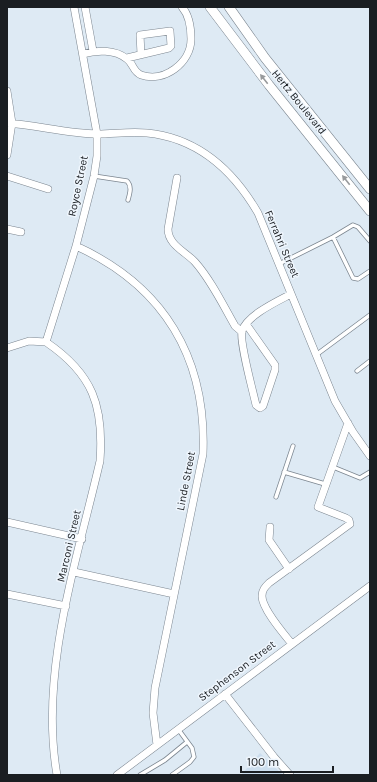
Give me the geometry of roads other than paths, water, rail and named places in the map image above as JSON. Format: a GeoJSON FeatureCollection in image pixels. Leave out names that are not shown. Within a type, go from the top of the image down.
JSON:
{"type":"FeatureCollection","features":[{"type":"Feature","properties":{"kind":"street","name":"Royce Street"},"geometry":{"type":"LineString","coordinates":[[46,342],[76,246],[94,176],[97,134],[74,7]]}},
{"type":"Feature","properties":{"kind":"street"},"geometry":{"type":"LineString","coordinates":[[85,7],[93,51]]}},
{"type":"Feature","properties":{"kind":"street"},"geometry":{"type":"LineString","coordinates":[[83,54],[93,51],[112,52],[127,58],[137,73],[148,76],[169,72],[179,66],[188,55],[191,42],[188,20],[182,7]]}},
{"type":"Feature","properties":{"kind":"street","name":"Hertz Boulevard"},"geometry":{"type":"LineString","coordinates":[[210,7],[260,74],[370,209]]}},
{"type":"Feature","properties":{"kind":"street","name":"Hertz Boulevard"},"geometry":{"type":"LineString","coordinates":[[229,7],[265,58],[370,189]]}},
{"type":"Feature","properties":{"kind":"street"},"geometry":{"type":"LineString","coordinates":[[127,58],[172,46],[170,31],[140,36],[141,54]]}},
{"type":"Feature","properties":{"kind":"street"},"geometry":{"type":"LineString","coordinates":[[7,91],[10,123],[7,155]]}},
{"type":"Feature","properties":{"kind":"street","name":"Ferrahri Street"},"geometry":{"type":"LineString","coordinates":[[10,123],[97,134],[134,132],[164,136],[189,144],[213,158],[234,178],[258,213],[335,401],[370,456]]}},
{"type":"Feature","properties":{"kind":"street"},"geometry":{"type":"LineString","coordinates":[[7,176],[48,189]]}},
{"type":"Feature","properties":{"kind":"street"},"geometry":{"type":"LineString","coordinates":[[177,178],[169,236],[177,246],[199,267],[235,326],[242,332]]}},
{"type":"Feature","properties":{"kind":"street"},"geometry":{"type":"LineString","coordinates":[[7,229],[21,232]]}},
{"type":"Feature","properties":{"kind":"street","name":"Linde Street"},"geometry":{"type":"LineString","coordinates":[[76,246],[117,268],[148,296],[174,327],[189,359],[196,380],[203,422],[203,454],[153,702],[157,745]]}},
{"type":"Feature","properties":{"kind":"street"},"geometry":{"type":"LineString","coordinates":[[246,324],[275,365],[275,370],[260,408],[256,405],[242,332],[246,324],[272,304],[292,294]]}},
{"type":"Feature","properties":{"kind":"street"},"geometry":{"type":"LineString","coordinates":[[7,348],[29,341],[46,342]]}},
{"type":"Feature","properties":{"kind":"street","name":"Marconi Street"},"geometry":{"type":"LineString","coordinates":[[46,342],[64,354],[78,368],[89,387],[100,419],[100,461],[66,606],[52,700],[51,722],[57,775]]}},
{"type":"Feature","properties":{"kind":"street"},"geometry":{"type":"LineString","coordinates":[[292,644],[265,606],[262,595],[265,587],[350,524],[349,520],[346,518],[318,506],[348,423]]}},
{"type":"Feature","properties":{"kind":"street"},"geometry":{"type":"LineString","coordinates":[[7,522],[82,539]]}},
{"type":"Feature","properties":{"kind":"street"},"geometry":{"type":"LineString","coordinates":[[270,527],[269,540],[289,569]]}},
{"type":"Feature","properties":{"kind":"street"},"geometry":{"type":"LineString","coordinates":[[74,572],[174,594]]}},
{"type":"Feature","properties":{"kind":"street","name":"Stephenson Street"},"geometry":{"type":"LineString","coordinates":[[117,775],[370,586]]}},
{"type":"Feature","properties":{"kind":"street"},"geometry":{"type":"LineString","coordinates":[[7,594],[66,606]]}},
{"type":"Feature","properties":{"kind":"street"},"geometry":{"type":"LineString","coordinates":[[225,694],[274,757],[290,775]]}},
{"type":"Feature","properties":{"kind":"lane"},"geometry":{"type":"LineString","coordinates":[[94,176],[127,181],[130,184],[128,200]]}},
{"type":"Feature","properties":{"kind":"lane"},"geometry":{"type":"LineString","coordinates":[[279,264],[333,237],[349,226],[356,225],[370,240]]}},
{"type":"Feature","properties":{"kind":"lane"},"geometry":{"type":"LineString","coordinates":[[333,237],[353,278],[358,279],[370,271]]}},
{"type":"Feature","properties":{"kind":"lane"},"geometry":{"type":"LineString","coordinates":[[316,355],[370,315]]}},
{"type":"Feature","properties":{"kind":"lane"},"geometry":{"type":"LineString","coordinates":[[357,371],[370,361]]}},
{"type":"Feature","properties":{"kind":"lane"},"geometry":{"type":"LineString","coordinates":[[276,497],[293,446]]}},
{"type":"Feature","properties":{"kind":"lane"},"geometry":{"type":"LineString","coordinates":[[332,467],[360,478],[370,472]]}},
{"type":"Feature","properties":{"kind":"lane"},"geometry":{"type":"LineString","coordinates":[[284,472],[325,484]]}},
{"type":"Feature","properties":{"kind":"lane"},"geometry":{"type":"LineString","coordinates":[[172,775],[190,762],[194,757],[192,748],[178,729]]}},
{"type":"Feature","properties":{"kind":"lane"},"geometry":{"type":"LineString","coordinates":[[140,775],[165,760],[187,742]]}},
{"type":"Feature","properties":{"kind":"lane"},"geometry":{"type":"LineString","coordinates":[[147,770],[151,775]]}}]}
